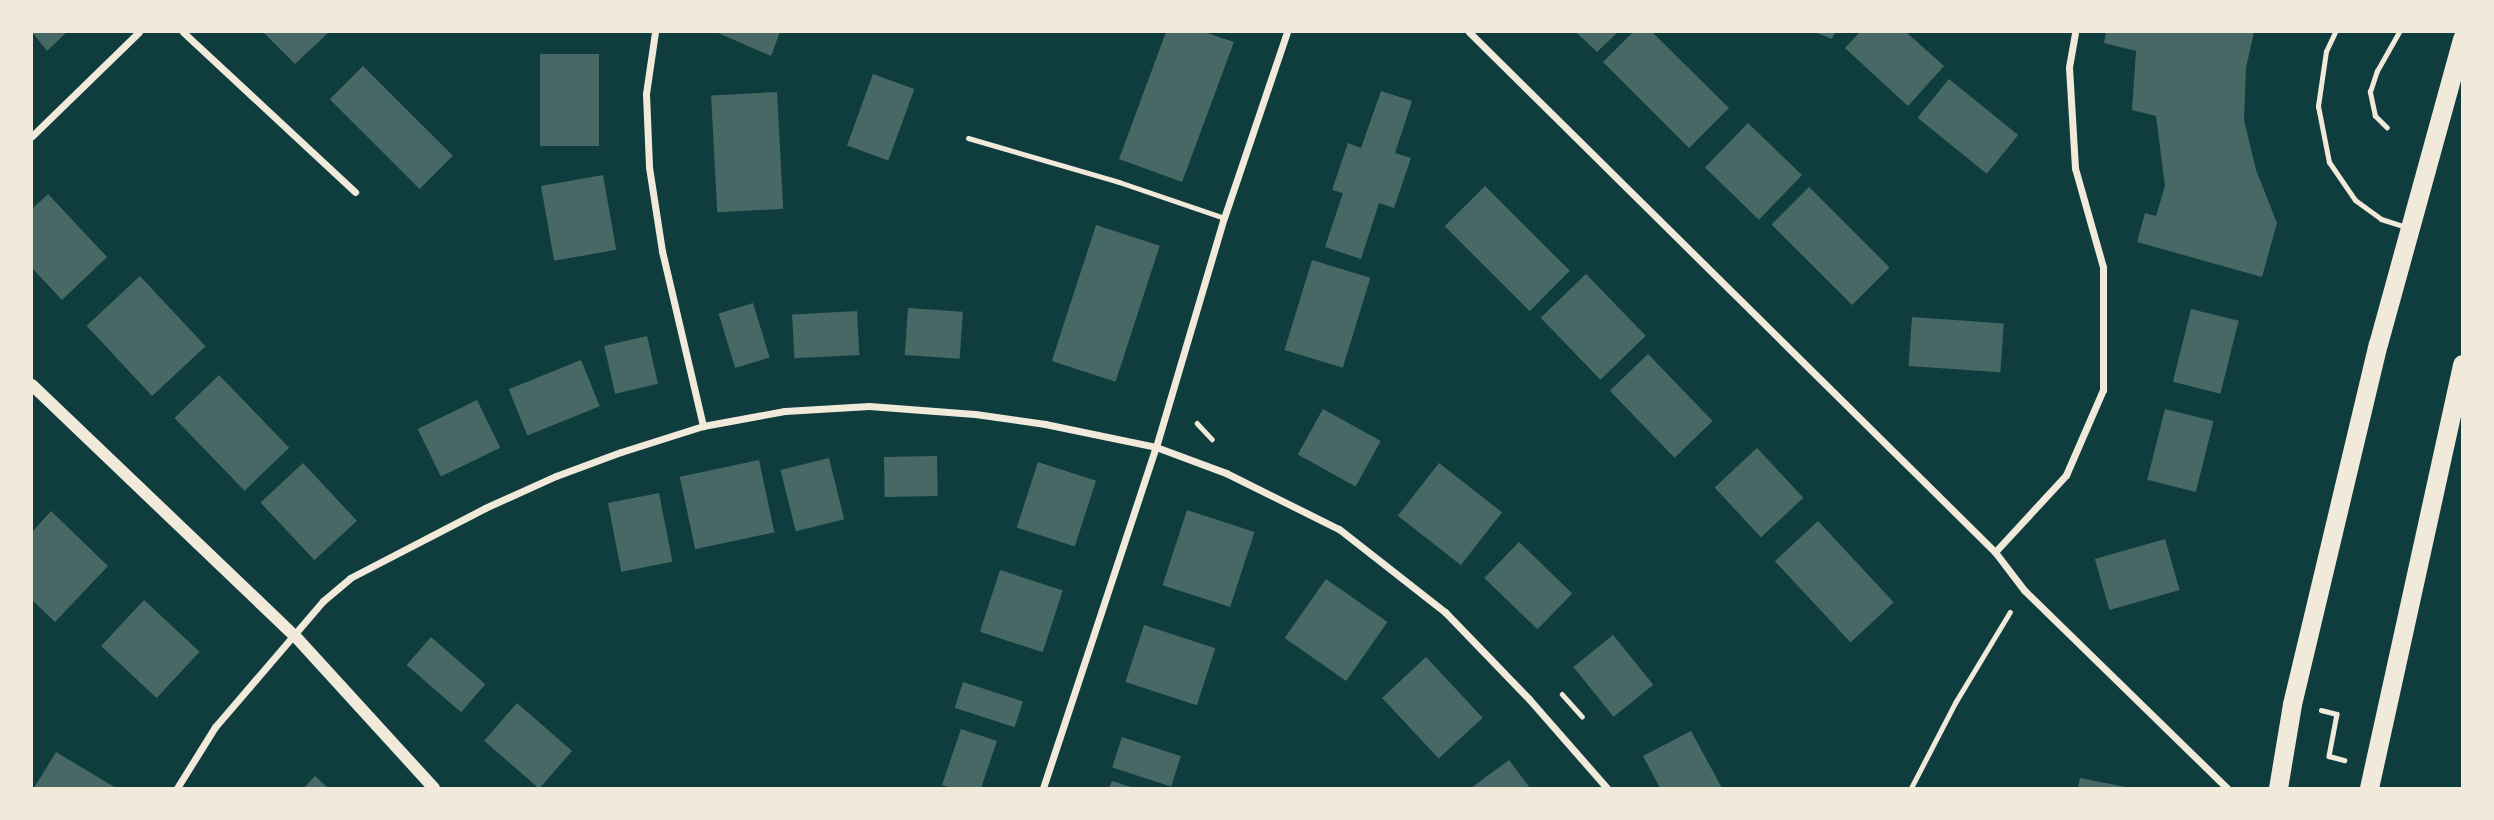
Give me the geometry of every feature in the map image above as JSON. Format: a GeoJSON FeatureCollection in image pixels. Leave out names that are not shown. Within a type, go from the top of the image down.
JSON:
{"type":"FeatureCollection","features":[{"type":"Feature","properties":{"kind":"highway"},"geometry":{"type":"LineString","coordinates":[[2278,789],[2292,704],[2408,228],[2462,38]]}},
{"type":"Feature","properties":{"kind":"highway"},"geometry":{"type":"LineString","coordinates":[[2369,789],[2462,364]]}},
{"type":"Feature","properties":{"kind":"street"},"geometry":{"type":"LineString","coordinates":[[32,136],[139,32]]}},
{"type":"Feature","properties":{"kind":"street"},"geometry":{"type":"LineString","coordinates":[[183,32],[355,192]]}},
{"type":"Feature","properties":{"kind":"street"},"geometry":{"type":"LineString","coordinates":[[655,32],[646,93],[649,167],[662,251],[703,426]]}},
{"type":"Feature","properties":{"kind":"street"},"geometry":{"type":"LineString","coordinates":[[1043,789],[1156,447],[1224,218],[1287,32]]}},
{"type":"Feature","properties":{"kind":"street"},"geometry":{"type":"LineString","coordinates":[[1469,32],[1995,552],[2024,590],[2228,789]]}},
{"type":"Feature","properties":{"kind":"street"},"geometry":{"type":"LineString","coordinates":[[1995,552],[2067,475],[2103,390],[2103,267],[2076,168],[2070,67],[2075,32]]}},
{"type":"Feature","properties":{"kind":"street"},"geometry":{"type":"LineString","coordinates":[[32,385],[295,636],[434,789]]}},
{"type":"Feature","properties":{"kind":"street"},"geometry":{"type":"LineString","coordinates":[[177,789],[215,727],[323,601],[350,578],[422,540],[556,476],[703,426],[785,411],[869,406],[975,414],[1045,424],[1156,447],[1226,473],[1339,529],[1445,612],[1528,699],[1607,789]]}},
{"type":"Feature","properties":{"kind":"lane"},"geometry":{"type":"LineString","coordinates":[[2335,32],[2326,51],[2318,106],[2329,162],[2355,200],[2381,219],[2408,228]]}},
{"type":"Feature","properties":{"kind":"lane"},"geometry":{"type":"LineString","coordinates":[[968,138],[1119,182],[1224,218]]}},
{"type":"Feature","properties":{"kind":"path"},"geometry":{"type":"LineString","coordinates":[[2388,128],[2375,116],[2370,92],[2377,71],[2399,32]]}},
{"type":"Feature","properties":{"kind":"path"},"geometry":{"type":"LineString","coordinates":[[1912,789],[1955,703],[2024,590]]}},
{"type":"Feature","properties":{"kind":"path"},"geometry":{"type":"LineString","coordinates":[[2315,709],[2337,714],[2329,756],[2351,762]]}},
{"type":"Feature","properties":{"kind":"building"},"geometry":{"type":"Polygon","coordinates":[[[32,32],[67,32],[47,51],[32,32]]]}},
{"type":"Feature","properties":{"kind":"building"},"geometry":{"type":"Polygon","coordinates":[[[263,32],[329,32],[295,64],[263,32]]]}},
{"type":"Feature","properties":{"kind":"building"},"geometry":{"type":"Polygon","coordinates":[[[716,32],[780,32],[771,56],[716,32]]]}},
{"type":"Feature","properties":{"kind":"building"},"geometry":{"type":"Polygon","coordinates":[[[1166,32],[1204,32],[1234,42],[1182,182],[1119,159],[1166,32]]]}},
{"type":"Feature","properties":{"kind":"building"},"geometry":{"type":"Polygon","coordinates":[[[1576,32],[1618,32],[1597,52],[1576,32]]]}},
{"type":"Feature","properties":{"kind":"building"},"geometry":{"type":"Polygon","coordinates":[[[1633,32],[1652,32],[1729,108],[1689,148],[1603,62],[1633,32]]]}},
{"type":"Feature","properties":{"kind":"building"},"geometry":{"type":"Polygon","coordinates":[[[1815,32],[1835,32],[1832,39],[1815,32]]]}},
{"type":"Feature","properties":{"kind":"building"},"geometry":{"type":"Polygon","coordinates":[[[1860,32],[1906,32],[1944,66],[1908,106],[1845,48],[1860,32]]]}},
{"type":"Feature","properties":{"kind":"building"},"geometry":{"type":"Polygon","coordinates":[[[2106,32],[2254,32],[2246,68],[2244,120],[2256,170],[2277,223],[2262,277],[2137,242],[2145,213],[2156,216],[2165,186],[2156,116],[2132,110],[2136,51],[2104,43],[2106,32]]]}},
{"type":"Feature","properties":{"kind":"building"},"geometry":{"type":"Polygon","coordinates":[[[540,54],[599,54],[599,146],[540,146],[540,54]]]}},
{"type":"Feature","properties":{"kind":"building"},"geometry":{"type":"Polygon","coordinates":[[[363,66],[453,156],[420,189],[330,99],[363,66]]]}},
{"type":"Feature","properties":{"kind":"building"},"geometry":{"type":"Polygon","coordinates":[[[873,74],[914,89],[888,160],[847,145],[873,74]]]}},
{"type":"Feature","properties":{"kind":"building"},"geometry":{"type":"Polygon","coordinates":[[[1949,79],[2018,135],[1987,174],[1918,118],[1949,79]]]}},
{"type":"Feature","properties":{"kind":"building"},"geometry":{"type":"Polygon","coordinates":[[[1381,91],[1412,101],[1395,153],[1411,158],[1394,208],[1379,203],[1361,259],[1325,247],[1343,193],[1332,190],[1348,143],[1361,148],[1381,91]]]}},
{"type":"Feature","properties":{"kind":"building"},"geometry":{"type":"Polygon","coordinates":[[[777,92],[783,209],[717,212],[711,95],[777,92]]]}},
{"type":"Feature","properties":{"kind":"building"},"geometry":{"type":"Polygon","coordinates":[[[1748,123],[1802,175],[1759,220],[1705,168],[1748,123]]]}},
{"type":"Feature","properties":{"kind":"building"},"geometry":{"type":"Polygon","coordinates":[[[603,175],[616,250],[554,261],[541,186],[603,175]]]}},
{"type":"Feature","properties":{"kind":"building"},"geometry":{"type":"Polygon","coordinates":[[[1485,186],[1570,271],[1530,311],[1445,226],[1485,186]]]}},
{"type":"Feature","properties":{"kind":"building"},"geometry":{"type":"Polygon","coordinates":[[[1809,187],[1890,268],[1852,305],[1772,224],[1809,187]]]}},
{"type":"Feature","properties":{"kind":"building"},"geometry":{"type":"Polygon","coordinates":[[[48,194],[107,257],[62,300],[32,268],[32,209],[48,194]]]}},
{"type":"Feature","properties":{"kind":"building"},"geometry":{"type":"Polygon","coordinates":[[[1096,225],[1160,246],[1116,382],[1052,361],[1096,225]]]}},
{"type":"Feature","properties":{"kind":"building"},"geometry":{"type":"Polygon","coordinates":[[[1312,260],[1370,278],[1343,368],[1285,350],[1312,260]]]}},
{"type":"Feature","properties":{"kind":"building"},"geometry":{"type":"Polygon","coordinates":[[[1586,274],[1646,336],[1600,380],[1541,318],[1586,274]]]}},
{"type":"Feature","properties":{"kind":"building"},"geometry":{"type":"Polygon","coordinates":[[[140,276],[205,346],[152,396],[87,326],[140,276]]]}},
{"type":"Feature","properties":{"kind":"building"},"geometry":{"type":"Polygon","coordinates":[[[753,303],[770,358],[735,368],[719,314],[753,303]]]}},
{"type":"Feature","properties":{"kind":"building"},"geometry":{"type":"Polygon","coordinates":[[[908,308],[963,312],[960,359],[905,355],[908,308]]]}},
{"type":"Feature","properties":{"kind":"building"},"geometry":{"type":"Polygon","coordinates":[[[2191,309],[2239,321],[2220,394],[2173,382],[2191,309]]]}},
{"type":"Feature","properties":{"kind":"building"},"geometry":{"type":"Polygon","coordinates":[[[857,311],[859,355],[794,358],[792,314],[857,311]]]}},
{"type":"Feature","properties":{"kind":"building"},"geometry":{"type":"Polygon","coordinates":[[[1912,317],[2004,323],[2000,372],[1909,366],[1912,317]]]}},
{"type":"Feature","properties":{"kind":"building"},"geometry":{"type":"Polygon","coordinates":[[[647,336],[658,384],[615,394],[604,346],[647,336]]]}},
{"type":"Feature","properties":{"kind":"building"},"geometry":{"type":"Polygon","coordinates":[[[1648,354],[1713,421],[1674,458],[1610,391],[1648,354]]]}},
{"type":"Feature","properties":{"kind":"building"},"geometry":{"type":"Polygon","coordinates":[[[581,360],[600,406],[527,436],[509,389],[581,360]]]}},
{"type":"Feature","properties":{"kind":"building"},"geometry":{"type":"Polygon","coordinates":[[[219,375],[289,448],[245,491],[174,418],[219,375]]]}},
{"type":"Feature","properties":{"kind":"building"},"geometry":{"type":"Polygon","coordinates":[[[477,400],[500,448],[441,477],[418,429],[477,400]]]}},
{"type":"Feature","properties":{"kind":"building"},"geometry":{"type":"Polygon","coordinates":[[[1323,409],[1381,441],[1356,486],[1298,454],[1323,409]]]}},
{"type":"Feature","properties":{"kind":"building"},"geometry":{"type":"Polygon","coordinates":[[[2165,409],[2214,421],[2196,492],[2147,480],[2165,409]]]}},
{"type":"Feature","properties":{"kind":"building"},"geometry":{"type":"Polygon","coordinates":[[[1757,448],[1803,498],[1761,537],[1715,488],[1757,448]]]}},
{"type":"Feature","properties":{"kind":"building"},"geometry":{"type":"Polygon","coordinates":[[[937,456],[938,496],[885,497],[884,457],[937,456]]]}},
{"type":"Feature","properties":{"kind":"building"},"geometry":{"type":"Polygon","coordinates":[[[829,458],[844,519],[796,531],[780,470],[829,458]]]}},
{"type":"Feature","properties":{"kind":"building"},"geometry":{"type":"Polygon","coordinates":[[[759,460],[774,532],[695,549],[680,477],[759,460]]]}},
{"type":"Feature","properties":{"kind":"building"},"geometry":{"type":"Polygon","coordinates":[[[1038,462],[1096,481],[1075,546],[1017,528],[1038,462]]]}},
{"type":"Feature","properties":{"kind":"building"},"geometry":{"type":"Polygon","coordinates":[[[303,463],[357,521],[314,560],[261,503],[303,463]]]}},
{"type":"Feature","properties":{"kind":"building"},"geometry":{"type":"Polygon","coordinates":[[[1439,463],[1502,512],[1461,565],[1398,516],[1439,463]]]}},
{"type":"Feature","properties":{"kind":"building"},"geometry":{"type":"Polygon","coordinates":[[[659,493],[672,562],[621,572],[608,503],[659,493]]]}},
{"type":"Feature","properties":{"kind":"building"},"geometry":{"type":"Polygon","coordinates":[[[1187,510],[1255,532],[1230,607],[1163,585],[1187,510]]]}},
{"type":"Feature","properties":{"kind":"building"},"geometry":{"type":"Polygon","coordinates":[[[51,511],[108,566],[55,622],[32,600],[32,532],[51,511]]]}},
{"type":"Feature","properties":{"kind":"building"},"geometry":{"type":"Polygon","coordinates":[[[1818,521],[1894,602],[1851,642],[1775,561],[1818,521]]]}},
{"type":"Feature","properties":{"kind":"building"},"geometry":{"type":"Polygon","coordinates":[[[2165,539],[2180,590],[2109,610],[2095,559],[2165,539]]]}},
{"type":"Feature","properties":{"kind":"building"},"geometry":{"type":"Polygon","coordinates":[[[1519,542],[1572,593],[1537,629],[1484,578],[1519,542]]]}},
{"type":"Feature","properties":{"kind":"building"},"geometry":{"type":"Polygon","coordinates":[[[1000,570],[1063,590],[1043,652],[980,632],[1000,570]]]}},
{"type":"Feature","properties":{"kind":"building"},"geometry":{"type":"Polygon","coordinates":[[[1326,579],[1387,622],[1346,681],[1285,638],[1326,579]]]}},
{"type":"Feature","properties":{"kind":"building"},"geometry":{"type":"Polygon","coordinates":[[[144,600],[200,652],[157,698],[101,646],[144,600]]]}},
{"type":"Feature","properties":{"kind":"building"},"geometry":{"type":"Polygon","coordinates":[[[1144,625],[1215,648],[1197,705],[1125,682],[1144,625]]]}},
{"type":"Feature","properties":{"kind":"building"},"geometry":{"type":"Polygon","coordinates":[[[1613,635],[1653,685],[1614,717],[1573,667],[1613,635]]]}},
{"type":"Feature","properties":{"kind":"building"},"geometry":{"type":"Polygon","coordinates":[[[431,637],[485,684],[461,712],[407,665],[431,637]]]}},
{"type":"Feature","properties":{"kind":"building"},"geometry":{"type":"Polygon","coordinates":[[[1426,657],[1483,718],[1439,759],[1382,698],[1426,657]]]}},
{"type":"Feature","properties":{"kind":"building"},"geometry":{"type":"Polygon","coordinates":[[[963,682],[1023,701],[1015,727],[955,708],[963,682]]]}},
{"type":"Feature","properties":{"kind":"building"},"geometry":{"type":"Polygon","coordinates":[[[517,703],[572,751],[539,788],[484,741],[517,703]]]}},
{"type":"Feature","properties":{"kind":"building"},"geometry":{"type":"Polygon","coordinates":[[[961,729],[997,741],[981,788],[952,788],[942,785],[961,729]]]}},
{"type":"Feature","properties":{"kind":"building"},"geometry":{"type":"Polygon","coordinates":[[[1691,731],[1722,788],[1660,788],[1643,756],[1691,731]]]}},
{"type":"Feature","properties":{"kind":"building"},"geometry":{"type":"Polygon","coordinates":[[[1122,737],[1181,756],[1171,787],[1112,767],[1122,737]]]}},
{"type":"Feature","properties":{"kind":"building"},"geometry":{"type":"Polygon","coordinates":[[[56,752],[116,788],[34,788],[56,752]]]}},
{"type":"Feature","properties":{"kind":"building"},"geometry":{"type":"Polygon","coordinates":[[[1509,760],[1530,788],[1471,788],[1509,760]]]}},
{"type":"Feature","properties":{"kind":"building"},"geometry":{"type":"Polygon","coordinates":[[[315,776],[328,788],[304,788],[315,776]]]}},
{"type":"Feature","properties":{"kind":"building"},"geometry":{"type":"Polygon","coordinates":[[[2080,778],[2126,787],[2126,788],[2078,788],[2080,778]]]}},
{"type":"Feature","properties":{"kind":"building"},"geometry":{"type":"Polygon","coordinates":[[[1112,781],[1134,788],[1109,788],[1112,781]]]}}]}
